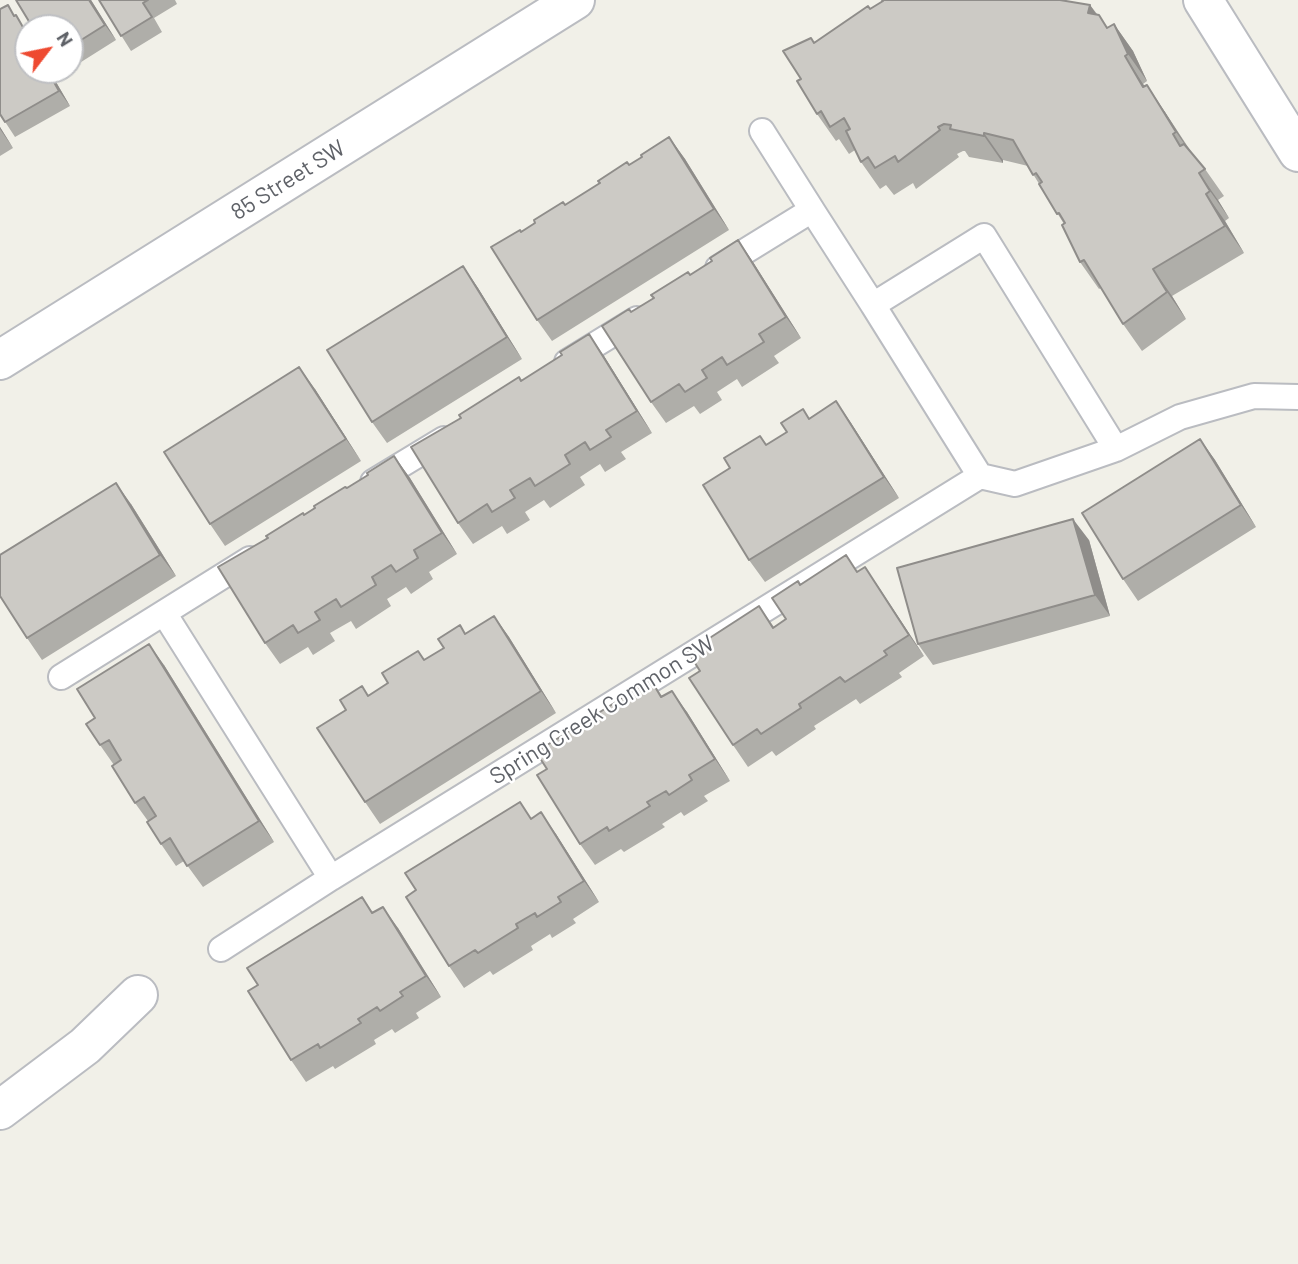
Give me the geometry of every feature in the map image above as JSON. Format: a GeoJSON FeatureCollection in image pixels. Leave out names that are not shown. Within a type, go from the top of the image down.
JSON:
{"type":"FeatureCollection","features":[{"type":"Feature","properties":{"kind":"street","name":"85 Street SW"},"geometry":{"type":"LineString","coordinates":[[0,360],[575,0]]}},
{"type":"Feature","properties":{"kind":"street"},"geometry":{"type":"LineString","coordinates":[[1203,0],[1298,152]]}},
{"type":"Feature","properties":{"kind":"street"},"geometry":{"type":"LineString","coordinates":[[0,1110],[85,1046],[138,995]]}},
{"type":"Feature","properties":{"kind":"lane"},"geometry":{"type":"LineString","coordinates":[[762,131],[980,477],[1015,484],[1116,449],[1180,417],[1254,396],[1298,397]]}},
{"type":"Feature","properties":{"kind":"lane"},"geometry":{"type":"LineString","coordinates":[[694,283],[812,210]]}},
{"type":"Feature","properties":{"kind":"lane"},"geometry":{"type":"LineString","coordinates":[[873,305],[984,236],[1116,449]]}},
{"type":"Feature","properties":{"kind":"lane"},"geometry":{"type":"LineString","coordinates":[[553,371],[659,305]]}},
{"type":"Feature","properties":{"kind":"lane"},"geometry":{"type":"LineString","coordinates":[[352,496],[458,430]]}},
{"type":"Feature","properties":{"kind":"lane","name":"Spring Creek Common SW"},"geometry":{"type":"LineString","coordinates":[[221,949],[331,877],[980,477]]}},
{"type":"Feature","properties":{"kind":"lane"},"geometry":{"type":"LineString","coordinates":[[61,677],[270,547]]}},
{"type":"Feature","properties":{"kind":"lane"},"geometry":{"type":"LineString","coordinates":[[164,613],[331,877]]}},
{"type":"Feature","properties":{"kind":"building"},"geometry":{"type":"Polygon","coordinates":[[[16,0],[89,0],[105,25],[84,38],[84,14],[24,14],[16,0]]]}},
{"type":"Feature","properties":{"kind":"building"},"geometry":{"type":"Polygon","coordinates":[[[99,0],[148,0],[143,3],[152,17],[121,36],[99,0]]]}},
{"type":"Feature","properties":{"kind":"building"},"geometry":{"type":"Polygon","coordinates":[[[882,0],[1060,0],[1090,5],[1088,13],[1099,15],[1107,28],[1114,24],[1128,54],[1125,56],[1143,87],[1147,85],[1176,132],[1173,134],[1180,146],[1184,144],[1205,169],[1199,173],[1210,191],[1206,194],[1225,226],[1153,269],[1167,292],[1123,324],[1084,260],[1080,262],[1062,225],[1065,223],[1039,184],[1042,182],[1036,173],[1033,175],[1013,140],[950,129],[951,125],[944,124],[898,162],[895,156],[875,168],[868,157],[861,162],[846,131],[850,129],[844,118],[830,127],[821,111],[817,114],[797,81],[801,79],[783,51],[811,38],[814,43],[868,6],[870,9],[882,0]]]}},
{"type":"Feature","properties":{"kind":"building"},"geometry":{"type":"Polygon","coordinates":[[[8,5],[14,16],[14,84],[55,84],[59,91],[5,122],[0,114],[0,9],[8,5]]]}},
{"type":"Feature","properties":{"kind":"building"},"geometry":{"type":"Polygon","coordinates":[[[669,137],[714,209],[537,320],[491,247],[520,230],[521,232],[535,223],[534,220],[563,202],[565,205],[669,137]]]}},
{"type":"Feature","properties":{"kind":"building"},"geometry":{"type":"Polygon","coordinates":[[[738,240],[786,317],[759,334],[764,342],[727,365],[722,357],[702,370],[707,378],[685,392],[679,384],[651,402],[602,326],[629,309],[631,312],[654,298],[651,295],[688,272],[690,275],[738,240]]]}},
{"type":"Feature","properties":{"kind":"building"},"geometry":{"type":"Polygon","coordinates":[[[463,266],[507,337],[372,422],[327,350],[463,266]]]}},
{"type":"Feature","properties":{"kind":"building"},"geometry":{"type":"Polygon","coordinates":[[[589,334],[637,411],[606,430],[611,437],[590,450],[585,442],[565,455],[570,464],[535,486],[530,478],[510,490],[515,498],[492,512],[487,504],[458,523],[411,447],[461,418],[459,415],[519,377],[521,381],[562,355],[560,352],[589,334]]]}},
{"type":"Feature","properties":{"kind":"building"},"geometry":{"type":"Polygon","coordinates":[[[299,367],[346,439],[210,524],[164,452],[299,367]]]}},
{"type":"Feature","properties":{"kind":"building"},"geometry":{"type":"Polygon","coordinates":[[[836,401],[884,477],[749,560],[703,485],[730,468],[724,458],[760,436],[766,445],[787,432],[781,423],[803,409],[809,419],[836,401]]]}},
{"type":"Feature","properties":{"kind":"building"},"geometry":{"type":"Polygon","coordinates":[[[1200,439],[1241,505],[1123,579],[1082,513],[1200,439]]]}},
{"type":"Feature","properties":{"kind":"building"},"geometry":{"type":"Polygon","coordinates":[[[394,456],[442,533],[414,550],[418,558],[396,572],[391,565],[372,577],[376,585],[341,607],[336,599],[315,612],[320,620],[298,633],[293,625],[265,643],[218,567],[368,475],[367,473],[394,456]]]}},
{"type":"Feature","properties":{"kind":"building"},"geometry":{"type":"Polygon","coordinates":[[[116,483],[160,555],[27,638],[0,596],[0,555],[116,483]]]}},
{"type":"Feature","properties":{"kind":"building"},"geometry":{"type":"Polygon","coordinates":[[[1073,519],[1095,595],[918,644],[897,568],[1073,519]]]}},
{"type":"Feature","properties":{"kind":"building"},"geometry":{"type":"Polygon","coordinates":[[[846,555],[857,572],[865,567],[909,635],[884,651],[887,655],[845,682],[840,677],[799,704],[801,708],[761,734],[757,729],[733,745],[689,678],[700,671],[688,652],[759,606],[773,628],[786,619],[772,598],[798,581],[800,585],[846,555]]]}},
{"type":"Feature","properties":{"kind":"building"},"geometry":{"type":"Polygon","coordinates":[[[494,616],[541,691],[365,802],[317,728],[346,710],[340,700],[362,686],[368,696],[388,683],[382,673],[418,651],[424,660],[444,648],[438,639],[460,625],[465,634],[494,616]]]}},
{"type":"Feature","properties":{"kind":"building"},"geometry":{"type":"Polygon","coordinates":[[[149,644],[259,821],[187,866],[170,838],[161,844],[147,822],[156,816],[144,797],[135,803],[112,766],[121,760],[109,740],[100,745],[86,724],[95,718],[77,689],[149,644]]]}},
{"type":"Feature","properties":{"kind":"building"},"geometry":{"type":"Polygon","coordinates":[[[651,680],[661,697],[672,691],[715,759],[689,775],[692,780],[669,795],[666,791],[647,802],[650,806],[609,831],[607,827],[580,844],[537,775],[547,769],[536,752],[651,680]]]}},
{"type":"Feature","properties":{"kind":"building"},"geometry":{"type":"Polygon","coordinates":[[[520,802],[531,819],[541,812],[584,881],[558,897],[561,902],[537,917],[535,913],[516,924],[518,928],[478,953],[475,950],[449,966],[406,897],[416,890],[405,873],[520,802]]]}},
{"type":"Feature","properties":{"kind":"building"},"geometry":{"type":"Polygon","coordinates":[[[362,897],[372,913],[383,907],[426,976],[400,992],[403,996],[380,1011],[377,1007],[358,1019],[361,1023],[320,1048],[318,1044],[291,1060],[248,991],[258,985],[247,968],[362,897]]]}}]}
